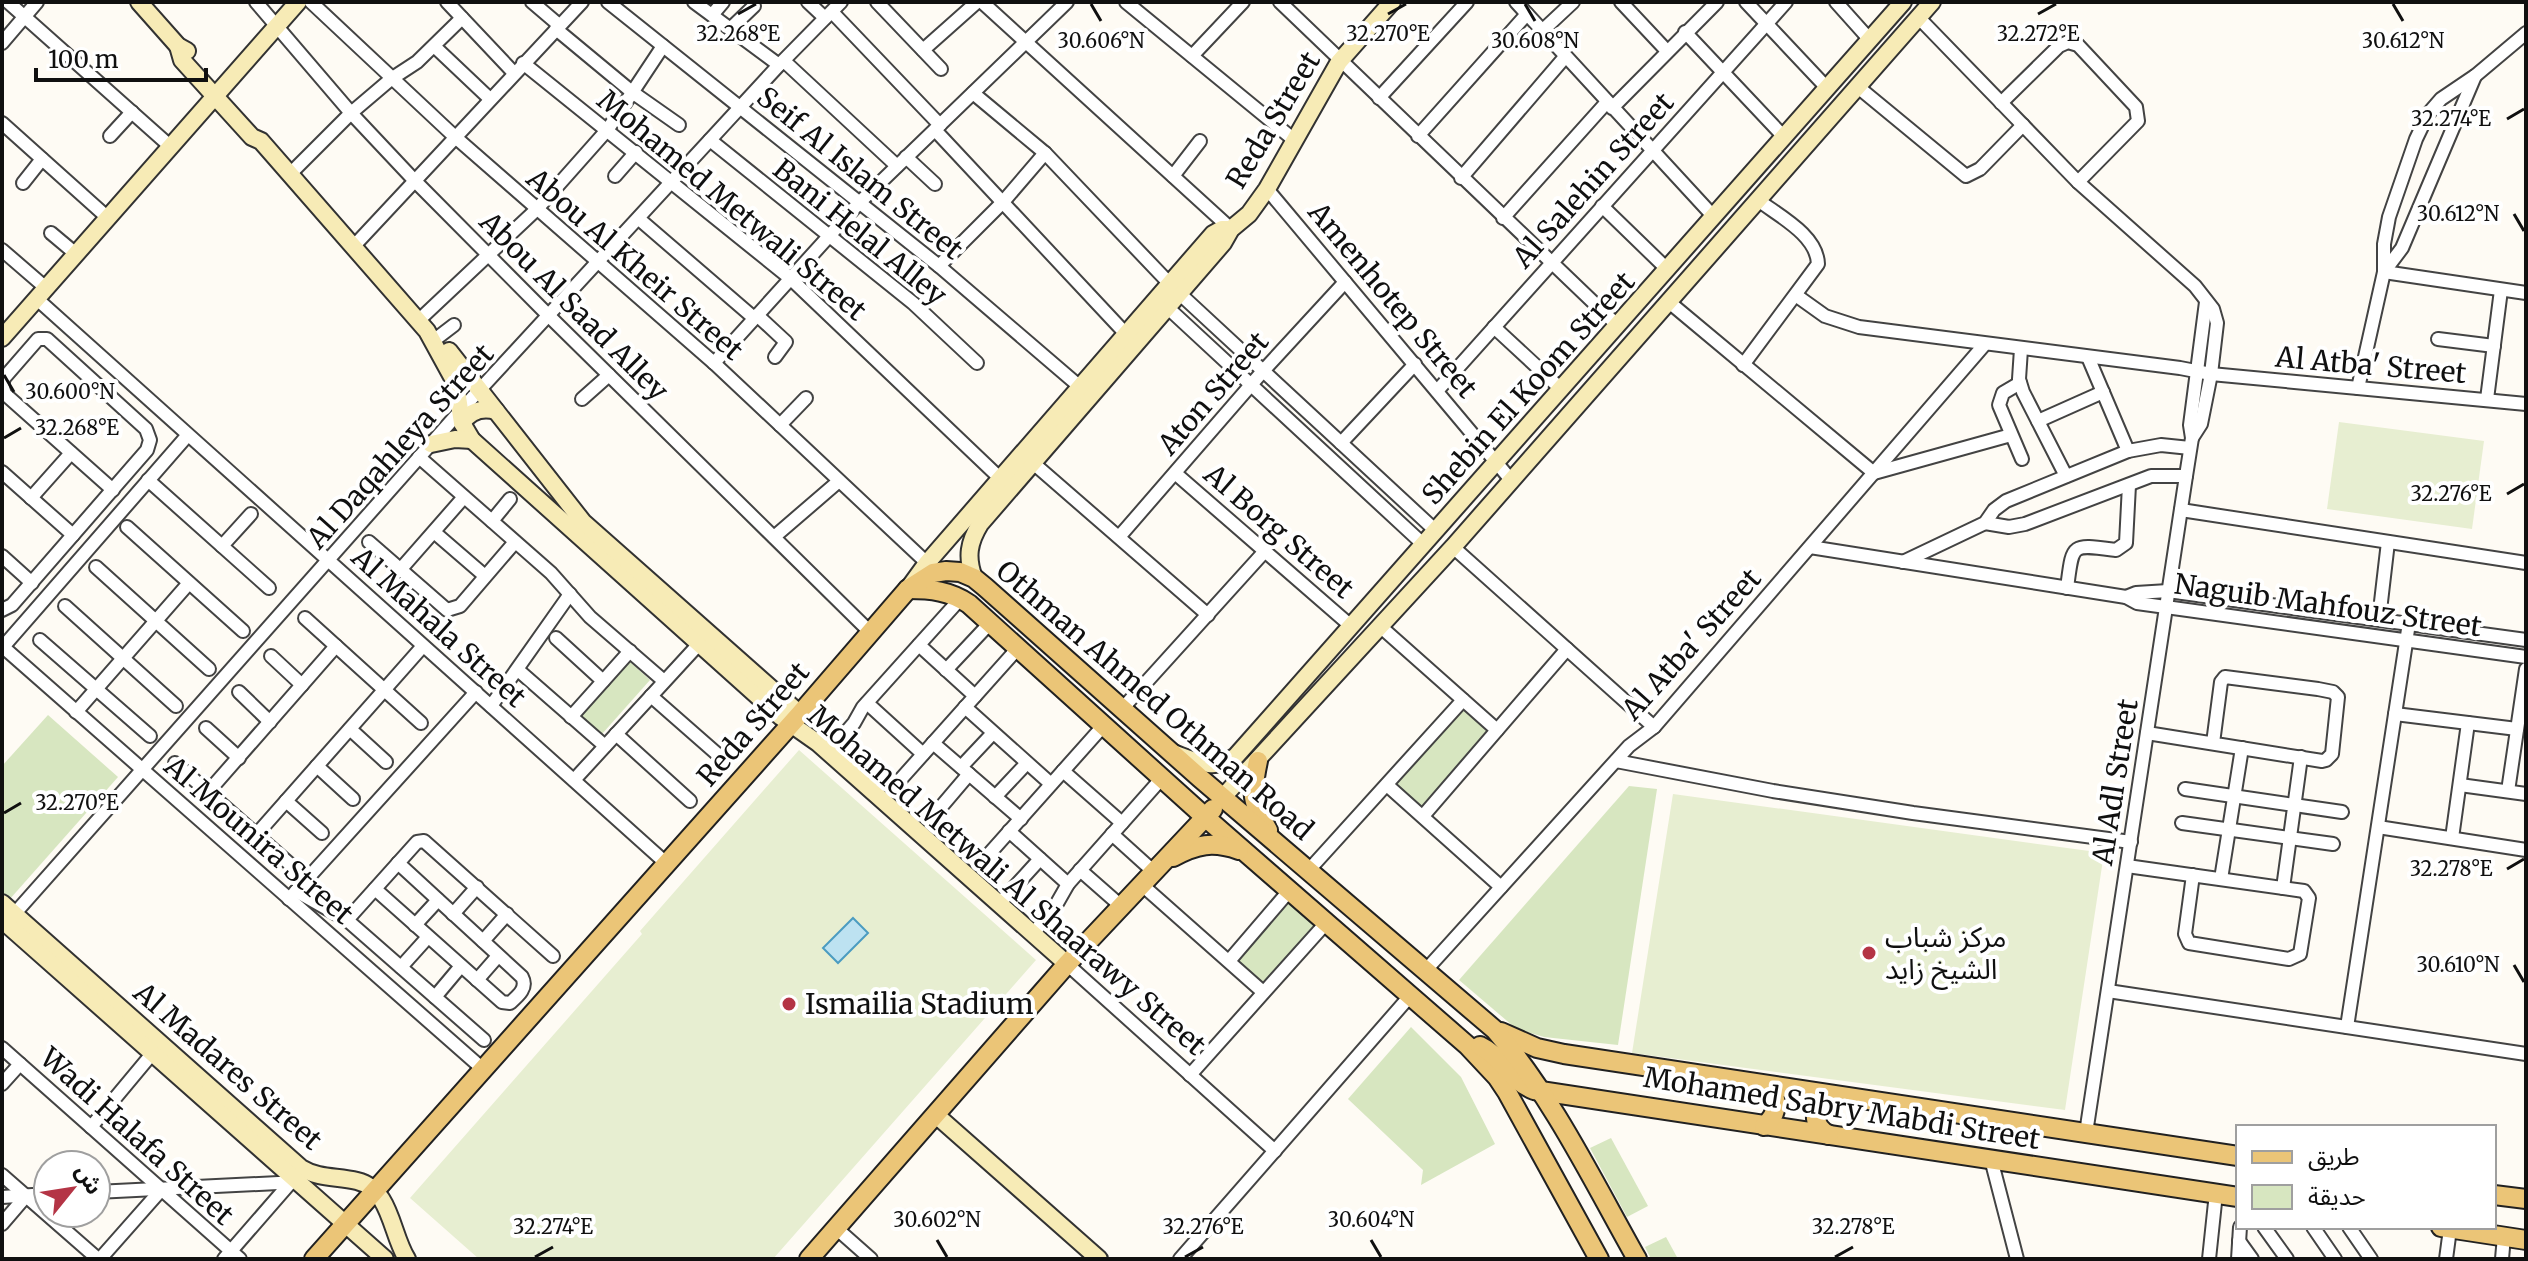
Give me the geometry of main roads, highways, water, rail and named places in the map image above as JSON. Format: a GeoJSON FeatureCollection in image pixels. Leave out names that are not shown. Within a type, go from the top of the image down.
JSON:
{"type":"FeatureCollection","features":[{"type":"Feature","properties":{"kind":"main road","name":"Othman Ahmed Othman Road"},"geometry":{"type":"LineString","coordinates":[[908,589],[933,573],[967,575],[1495,1030],[1541,1091],[1637,1259]]}},
{"type":"Feature","properties":{"kind":"main road"},"geometry":{"type":"LineString","coordinates":[[957,596],[952,582],[967,575]]}},
{"type":"Feature","properties":{"kind":"main road","name":"Othman Ahmed Othman Road"},"geometry":{"type":"LineString","coordinates":[[908,589],[938,590],[957,596],[990,623],[1487,1065],[1507,1092],[1599,1259]]}},
{"type":"Feature","properties":{"kind":"main road","name":"Reda Street"},"geometry":{"type":"LineString","coordinates":[[314,1259],[908,589]]}},
{"type":"Feature","properties":{"kind":"main road"},"geometry":{"type":"LineString","coordinates":[[1258,761],[1252,788],[1253,799],[1276,843]]}},
{"type":"Feature","properties":{"kind":"main road"},"geometry":{"type":"LineString","coordinates":[[1200,778],[1200,812]]}},
{"type":"Feature","properties":{"kind":"main road"},"geometry":{"type":"LineString","coordinates":[[809,1259],[1067,964],[1182,840],[1200,812],[1223,797]]}},
{"type":"Feature","properties":{"kind":"main road"},"geometry":{"type":"LineString","coordinates":[[1151,873],[1197,845],[1222,844],[1244,851]]}},
{"type":"Feature","properties":{"kind":"main road"},"geometry":{"type":"LineString","coordinates":[[1362,954],[1370,941],[1382,932]]}},
{"type":"Feature","properties":{"kind":"main road","name":"Mohamed Sabry Mabdi Street"},"geometry":{"type":"LineString","coordinates":[[1495,1030],[1550,1052],[2236,1156]]}},
{"type":"Feature","properties":{"kind":"main road","name":"Mohamed Sabry Mabdi Street"},"geometry":{"type":"LineString","coordinates":[[1455,1036],[1487,1049],[1523,1085],[1541,1091],[2236,1197]]}},
{"type":"Feature","properties":{"kind":"main road"},"geometry":{"type":"LineString","coordinates":[[1764,1126],[1773,1117],[1776,1104],[1769,1086]]}},
{"type":"Feature","properties":{"kind":"main road"},"geometry":{"type":"LineString","coordinates":[[1829,1095],[1819,1103],[1815,1115],[1819,1128],[1829,1135]]}},
{"type":"Feature","properties":{"kind":"main road"},"geometry":{"type":"LineString","coordinates":[[2496,1195],[2526,1199]]}},
{"type":"Feature","properties":{"kind":"main road"},"geometry":{"type":"LineString","coordinates":[[2457,1229],[2526,1240]]}},
{"type":"Feature","properties":{"kind":"water"},"geometry":{"type":"Polygon","coordinates":[[[853,918],[868,933],[838,963],[823,948],[853,918]]]}},
{"type":"Feature","properties":{"kind":"place","name":"مركز شباب الشيخ زايد"},"geometry":{"type":"Point","coordinates":[1869,953]}},
{"type":"Feature","properties":{"kind":"place","name":"Ismailia Stadium"},"geometry":{"type":"Point","coordinates":[789,1004]}}]}
